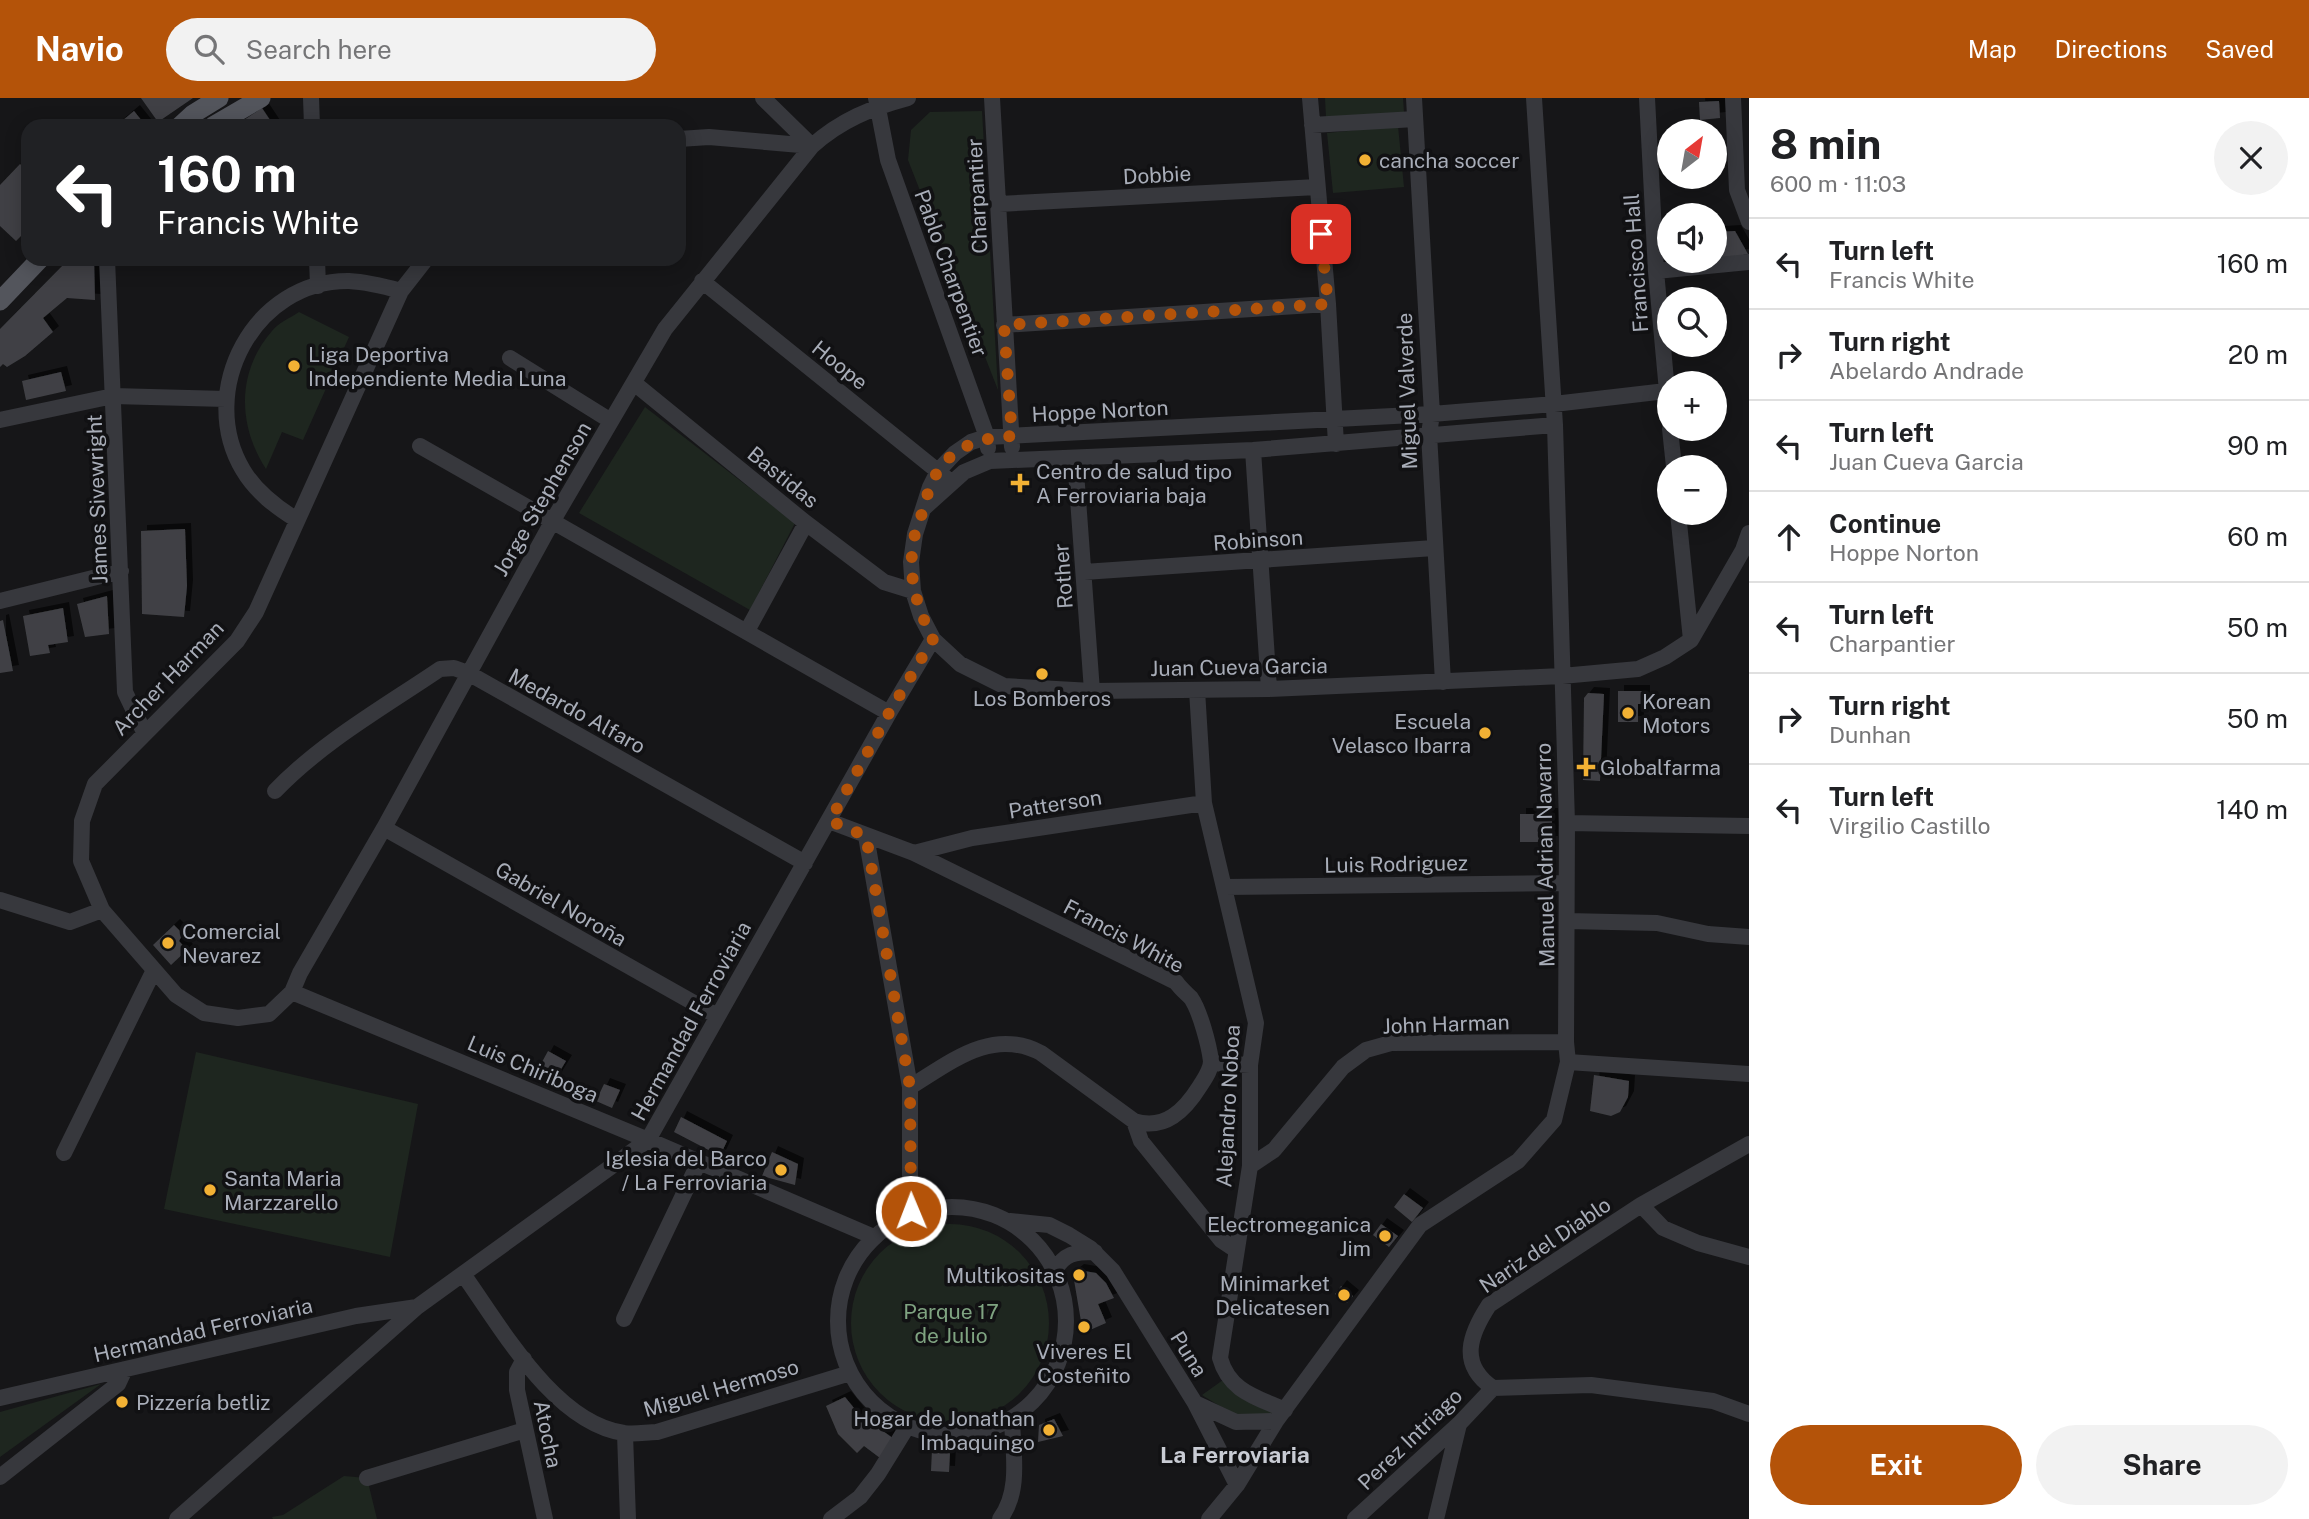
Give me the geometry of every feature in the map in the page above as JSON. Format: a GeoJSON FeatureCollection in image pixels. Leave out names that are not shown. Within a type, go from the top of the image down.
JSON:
{"type":"FeatureCollection","features":[{"type":"Feature","properties":{"kind":"main road"},"geometry":{"type":"LineString","coordinates":[[188,119],[219,98]]}},
{"type":"Feature","properties":{"kind":"main road"},"geometry":{"type":"LineString","coordinates":[[225,119],[261,98]]}},
{"type":"Feature","properties":{"kind":"main road"},"geometry":{"type":"LineString","coordinates":[[0,301],[33,266]]}},
{"type":"Feature","properties":{"kind":"street"},"geometry":{"type":"LineString","coordinates":[[311,98],[312,119]]}},
{"type":"Feature","properties":{"kind":"street"},"geometry":{"type":"LineString","coordinates":[[763,98],[812,146]]}},
{"type":"Feature","properties":{"kind":"street","name":"Jorge Stephenson"},"geometry":{"type":"LineString","coordinates":[[292,992],[300,973],[384,828],[552,522],[665,329],[812,146],[832,128],[877,102],[908,98]]}},
{"type":"Feature","properties":{"kind":"street","name":"Charpantier"},"geometry":{"type":"LineString","coordinates":[[992,98],[1012,460]]}},
{"type":"Feature","properties":{"kind":"street"},"geometry":{"type":"LineString","coordinates":[[1310,98],[1328,304],[1336,444]]}},
{"type":"Feature","properties":{"kind":"street","name":"Miguel Valverde"},"geometry":{"type":"LineString","coordinates":[[1414,98],[1432,414],[1429,435],[1434,548],[1443,682]]}},
{"type":"Feature","properties":{"kind":"street","name":"Manuel Adrian Navarro"},"geometry":{"type":"LineString","coordinates":[[1209,1519],[1237,1485],[1280,1415],[1420,1225],[1518,1161],[1554,1120],[1568,1062],[1567,822],[1555,425],[1534,98]]}},
{"type":"Feature","properties":{"kind":"street","name":"Francisco Hall"},"geometry":{"type":"LineString","coordinates":[[1647,98],[1664,371]]}},
{"type":"Feature","properties":{"kind":"street"},"geometry":{"type":"LineString","coordinates":[[1733,98],[1737,190],[1749,222]]}},
{"type":"Feature","properties":{"kind":"street","name":"Pablo Charpentier"},"geometry":{"type":"LineString","coordinates":[[877,102],[887,160],[987,438],[990,461]]}},
{"type":"Feature","properties":{"kind":"street"},"geometry":{"type":"LineString","coordinates":[[1312,125],[1415,119]]}},
{"type":"Feature","properties":{"kind":"street"},"geometry":{"type":"LineString","coordinates":[[686,139],[709,137],[812,146]]}},
{"type":"Feature","properties":{"kind":"street","name":"Dobbie"},"geometry":{"type":"LineString","coordinates":[[999,204],[1317,187]]}},
{"type":"Feature","properties":{"kind":"street"},"geometry":{"type":"LineString","coordinates":[[1656,271],[1749,262]]}},
{"type":"Feature","properties":{"kind":"street","name":"James Sivewright"},"geometry":{"type":"LineString","coordinates":[[107,266],[125,692],[144,732]]}},
{"type":"Feature","properties":{"kind":"street"},"geometry":{"type":"LineString","coordinates":[[317,266],[318,286]]}},
{"type":"Feature","properties":{"kind":"street","name":"Archer Harman"},"geometry":{"type":"LineString","coordinates":[[292,992],[269,1014],[238,1018],[204,1013],[176,995],[102,910],[81,861],[82,821],[95,784],[237,640],[256,612],[401,291],[421,266]]}},
{"type":"Feature","properties":{"kind":"street"},"geometry":{"type":"LineString","coordinates":[[297,520],[267,499],[243,470],[233,448],[227,424],[226,399],[230,373],[239,349],[254,327],[272,309],[294,295],[318,286],[346,281],[374,283],[401,291]]}},
{"type":"Feature","properties":{"kind":"street","name":"Hoope"},"geometry":{"type":"LineString","coordinates":[[702,281],[951,482]]}},
{"type":"Feature","properties":{"kind":"street"},"geometry":{"type":"LineString","coordinates":[[1004,325],[1328,304]]}},
{"type":"Feature","properties":{"kind":"street"},"geometry":{"type":"LineString","coordinates":[[510,358],[611,421]]}},
{"type":"Feature","properties":{"kind":"street","name":"Bastidas"},"geometry":{"type":"LineString","coordinates":[[634,383],[806,523],[884,582],[913,591]]}},
{"type":"Feature","properties":{"kind":"street","name":"Hoppe Norton"},"geometry":{"type":"LineString","coordinates":[[924,508],[938,471],[955,453],[971,442],[987,438],[1432,414],[1657,392]]}},
{"type":"Feature","properties":{"kind":"street"},"geometry":{"type":"LineString","coordinates":[[0,420],[113,396],[226,399]]}},
{"type":"Feature","properties":{"kind":"street"},"geometry":{"type":"LineString","coordinates":[[924,508],[964,472],[990,461],[1253,450],[1555,425]]}},
{"type":"Feature","properties":{"kind":"street"},"geometry":{"type":"LineString","coordinates":[[420,446],[889,713]]}},
{"type":"Feature","properties":{"kind":"street"},"geometry":{"type":"LineString","coordinates":[[1253,450],[1269,689]]}},
{"type":"Feature","properties":{"kind":"street","name":"Rother"},"geometry":{"type":"LineString","coordinates":[[1074,458],[1091,691]]}},
{"type":"Feature","properties":{"kind":"street","name":"Juan Cueva Garcia"},"geometry":{"type":"LineString","coordinates":[[924,508],[915,534],[911,562],[913,591],[921,616],[933,639],[960,664],[1004,686],[1091,691],[1269,689],[1562,676],[1638,669],[1665,657],[1691,639]]}},
{"type":"Feature","properties":{"kind":"street"},"geometry":{"type":"LineString","coordinates":[[747,631],[806,523]]}},
{"type":"Feature","properties":{"kind":"street"},"geometry":{"type":"LineString","coordinates":[[1679,525],[1691,639]]}},
{"type":"Feature","properties":{"kind":"street"},"geometry":{"type":"LineString","coordinates":[[1691,639],[1746,556],[1749,533]]}},
{"type":"Feature","properties":{"kind":"street","name":"Robinson"},"geometry":{"type":"LineString","coordinates":[[1084,572],[1434,548]]}},
{"type":"Feature","properties":{"kind":"street"},"geometry":{"type":"LineString","coordinates":[[0,601],[121,571]]}},
{"type":"Feature","properties":{"kind":"street","name":"Hermandad Ferroviaria"},"geometry":{"type":"LineString","coordinates":[[177,1519],[417,1307],[648,1140],[933,639]]}},
{"type":"Feature","properties":{"kind":"street","name":"Medardo Alfaro"},"geometry":{"type":"LineString","coordinates":[[275,791],[293,772],[331,742],[440,669],[454,668],[468,673],[805,863]]}},
{"type":"Feature","properties":{"kind":"street","name":"Alejandro Noboa"},"geometry":{"type":"LineString","coordinates":[[1197,690],[1203,803],[1256,1023],[1250,1065],[1250,1166],[1220,1358],[1225,1374],[1240,1389],[1280,1415]]}},
{"type":"Feature","properties":{"kind":"street","name":"Patterson"},"geometry":{"type":"LineString","coordinates":[[914,853],[972,838],[1203,803]]}},
{"type":"Feature","properties":{"kind":"street","name":"Francis White"},"geometry":{"type":"LineString","coordinates":[[830,821],[914,853],[1175,982],[1192,1000],[1201,1021],[1211,1063]]}},
{"type":"Feature","properties":{"kind":"street"},"geometry":{"type":"LineString","coordinates":[[1567,822],[1749,826]]}},
{"type":"Feature","properties":{"kind":"street","name":"Gabriel Noroña"},"geometry":{"type":"LineString","coordinates":[[384,828],[717,1016]]}},
{"type":"Feature","properties":{"kind":"street"},"geometry":{"type":"LineString","coordinates":[[866,836],[910,1087],[911,1211]]}},
{"type":"Feature","properties":{"kind":"street","name":"Luis Rodriguez"},"geometry":{"type":"LineString","coordinates":[[1225,887],[1566,883]]}},
{"type":"Feature","properties":{"kind":"street"},"geometry":{"type":"LineString","coordinates":[[0,900],[70,922],[102,910]]}},
{"type":"Feature","properties":{"kind":"street"},"geometry":{"type":"LineString","coordinates":[[1567,921],[1657,923],[1708,934],[1749,937]]}},
{"type":"Feature","properties":{"kind":"street"},"geometry":{"type":"LineString","coordinates":[[64,1153],[154,970]]}},
{"type":"Feature","properties":{"kind":"street","name":"Luis Chiriboga"},"geometry":{"type":"LineString","coordinates":[[292,992],[874,1237]]}},
{"type":"Feature","properties":{"kind":"street"},"geometry":{"type":"LineString","coordinates":[[910,1087],[980,1048],[996,1042],[1028,1045],[1135,1121],[1145,1125],[1170,1119],[1185,1107],[1208,1073],[1211,1063],[1250,1065]]}},
{"type":"Feature","properties":{"kind":"street","name":"John Harman"},"geometry":{"type":"LineString","coordinates":[[1250,1166],[1274,1150],[1343,1067],[1366,1050],[1391,1043],[1566,1042]]}},
{"type":"Feature","properties":{"kind":"street"},"geometry":{"type":"LineString","coordinates":[[1568,1062],[1749,1074]]}},
{"type":"Feature","properties":{"kind":"street"},"geometry":{"type":"LineString","coordinates":[[1135,1121],[1140,1141],[1221,1240],[1236,1250]]}},
{"type":"Feature","properties":{"kind":"street","name":"Nariz del Diablo"},"geometry":{"type":"LineString","coordinates":[[1493,1388],[1480,1379],[1473,1365],[1470,1349],[1475,1326],[1489,1305],[1641,1205],[1749,1144]]}},
{"type":"Feature","properties":{"kind":"street"},"geometry":{"type":"LineString","coordinates":[[624,1319],[699,1162]]}},
{"type":"Feature","properties":{"kind":"street"},"geometry":{"type":"LineString","coordinates":[[1641,1205],[1663,1228],[1698,1244],[1749,1257]]}},
{"type":"Feature","properties":{"kind":"street"},"geometry":{"type":"LineString","coordinates":[[959,1207],[1010,1221],[1033,1241],[1054,1272],[1065,1298],[1066,1333],[1058,1367],[1039,1397],[1012,1420],[982,1432],[950,1436],[907,1427],[891,1418],[867,1398],[850,1373],[837,1325],[846,1277],[874,1237],[911,1211],[959,1207]]}},
{"type":"Feature","properties":{"kind":"street","name":"Puna"},"geometry":{"type":"LineString","coordinates":[[1010,1221],[1048,1225],[1069,1235],[1095,1252],[1113,1271],[1195,1403],[1237,1485]]}},
{"type":"Feature","properties":{"kind":"street"},"geometry":{"type":"LineString","coordinates":[[1054,1272],[1059,1262],[1067,1255],[1095,1252]]}},
{"type":"Feature","properties":{"kind":"street","name":"Miguel Hermoso"},"geometry":{"type":"LineString","coordinates":[[463,1274],[547,1389],[571,1409],[598,1425],[625,1434],[657,1432],[850,1373]]}},
{"type":"Feature","properties":{"kind":"street","name":"Hermandad Ferroviaria"},"geometry":{"type":"LineString","coordinates":[[0,1398],[356,1315],[417,1307]]}},
{"type":"Feature","properties":{"kind":"street","name":"Atocha"},"geometry":{"type":"LineString","coordinates":[[524,1359],[517,1373],[517,1390],[545,1519]]}},
{"type":"Feature","properties":{"kind":"street"},"geometry":{"type":"LineString","coordinates":[[0,1477],[118,1384],[125,1369]]}},
{"type":"Feature","properties":{"kind":"street"},"geometry":{"type":"LineString","coordinates":[[1493,1388],[1591,1385],[1713,1401],[1749,1414]]}},
{"type":"Feature","properties":{"kind":"street","name":"Perez Intriago"},"geometry":{"type":"LineString","coordinates":[[1355,1519],[1459,1424],[1493,1388]]}},
{"type":"Feature","properties":{"kind":"street"},"geometry":{"type":"LineString","coordinates":[[1195,1403],[1236,1422],[1280,1415]]}},
{"type":"Feature","properties":{"kind":"street"},"geometry":{"type":"LineString","coordinates":[[1000,1519],[1009,1508],[1013,1496],[1012,1420]]}},
{"type":"Feature","properties":{"kind":"street"},"geometry":{"type":"LineString","coordinates":[[1436,1519],[1459,1424]]}},
{"type":"Feature","properties":{"kind":"street"},"geometry":{"type":"LineString","coordinates":[[831,1519],[860,1497],[878,1474],[907,1427]]}},
{"type":"Feature","properties":{"kind":"street"},"geometry":{"type":"LineString","coordinates":[[367,1478],[525,1430]]}},
{"type":"Feature","properties":{"kind":"street"},"geometry":{"type":"LineString","coordinates":[[625,1434],[628,1519]]}},
{"type":"Feature","properties":{"kind":"green space"},"geometry":{"type":"Polygon","coordinates":[[[1325,98],[1403,98],[1404,113],[1326,117],[1325,98]]]}},
{"type":"Feature","properties":{"kind":"green space"},"geometry":{"type":"Polygon","coordinates":[[[982,111],[998,390],[908,160],[911,130],[930,112],[982,111]]]}},
{"type":"Feature","properties":{"kind":"green space","name":"cancha soccer"},"geometry":{"type":"Polygon","coordinates":[[[1398,126],[1404,187],[1333,193],[1327,133],[1398,126]]]}},
{"type":"Feature","properties":{"kind":"green space","name":"Liga Deportiva Independiente Media Luna"},"geometry":{"type":"Polygon","coordinates":[[[299,312],[349,337],[303,440],[282,432],[266,469],[250,435],[246,417],[247,381],[260,347],[272,331],[299,312]]]}},
{"type":"Feature","properties":{"kind":"green space"},"geometry":{"type":"Polygon","coordinates":[[[645,407],[795,523],[750,610],[579,513],[645,407]]]}},
{"type":"Feature","properties":{"kind":"green space"},"geometry":{"type":"Polygon","coordinates":[[[196,1052],[418,1104],[390,1257],[164,1209],[196,1052]]]}},
{"type":"Feature","properties":{"kind":"green space","name":"Parque 17 de Julio"},"geometry":{"type":"Polygon","coordinates":[[[950,1224],[988,1231],[1020,1253],[1042,1285],[1049,1323],[1042,1361],[1020,1393],[988,1415],[950,1422],[912,1415],[880,1393],[858,1361],[851,1323],[858,1285],[880,1253],[912,1231],[950,1224]]]}},
{"type":"Feature","properties":{"kind":"green space"},"geometry":{"type":"Polygon","coordinates":[[[1223,1380],[1278,1411],[1268,1416],[1249,1418],[1229,1411],[1202,1395],[1223,1380]]]}},
{"type":"Feature","properties":{"kind":"green space"},"geometry":{"type":"Polygon","coordinates":[[[101,1384],[0,1457],[0,1412],[101,1384]]]}},
{"type":"Feature","properties":{"kind":"green space"},"geometry":{"type":"Polygon","coordinates":[[[344,1476],[367,1478],[377,1519],[273,1519],[272,1517],[283,1515],[344,1476]]]}},
{"type":"Feature","properties":{"kind":"building"},"geometry":{"type":"Polygon","coordinates":[[[141,98],[193,98],[162,119],[156,119],[141,98]]]}},
{"type":"Feature","properties":{"kind":"building"},"geometry":{"type":"Polygon","coordinates":[[[1719,101],[1720,118],[1700,119],[1699,102],[1719,101]]]}},
{"type":"Feature","properties":{"kind":"building"},"geometry":{"type":"Polygon","coordinates":[[[262,108],[269,119],[246,119],[262,108]]]}},
{"type":"Feature","properties":{"kind":"building"},"geometry":{"type":"Polygon","coordinates":[[[134,111],[140,119],[124,119],[134,111]]]}},
{"type":"Feature","properties":{"kind":"building"},"geometry":{"type":"Polygon","coordinates":[[[21,165],[21,236],[16,241],[0,226],[0,185],[21,165]]]}},
{"type":"Feature","properties":{"kind":"building"},"geometry":{"type":"Polygon","coordinates":[[[1727,231],[1735,231],[1748,254],[1727,258],[1727,231]]]}},
{"type":"Feature","properties":{"kind":"building"},"geometry":{"type":"Polygon","coordinates":[[[62,266],[94,266],[95,300],[67,298],[43,318],[53,332],[25,356],[7,367],[3,364],[0,367],[0,329],[62,266]]]}},
{"type":"Feature","properties":{"kind":"building"},"geometry":{"type":"Polygon","coordinates":[[[61,372],[66,391],[26,400],[22,381],[61,372]]]}},
{"type":"Feature","properties":{"kind":"building"},"geometry":{"type":"Polygon","coordinates":[[[185,529],[187,586],[184,617],[142,614],[141,531],[185,529]]]}},
{"type":"Feature","properties":{"kind":"building"},"geometry":{"type":"Polygon","coordinates":[[[107,596],[109,634],[85,637],[77,604],[107,596]]]}},
{"type":"Feature","properties":{"kind":"building"},"geometry":{"type":"Polygon","coordinates":[[[63,608],[68,642],[48,645],[50,653],[30,656],[23,616],[63,608]]]}},
{"type":"Feature","properties":{"kind":"building"},"geometry":{"type":"Polygon","coordinates":[[[3,620],[13,671],[0,673],[0,621],[3,620]]]}},
{"type":"Feature","properties":{"kind":"building","name":"Korean Motors"},"geometry":{"type":"Polygon","coordinates":[[[1618,691],[1644,691],[1644,704],[1638,704],[1638,722],[1618,722],[1618,691]]]}},
{"type":"Feature","properties":{"kind":"building"},"geometry":{"type":"Polygon","coordinates":[[[1588,693],[1604,694],[1600,781],[1583,780],[1584,698],[1588,693]]]}},
{"type":"Feature","properties":{"kind":"building"},"geometry":{"type":"Polygon","coordinates":[[[1520,814],[1552,814],[1552,842],[1520,842],[1520,814]]]}},
{"type":"Feature","properties":{"kind":"building","name":"Comercial Nevarez"},"geometry":{"type":"Polygon","coordinates":[[[174,925],[183,934],[179,941],[187,950],[171,965],[153,945],[174,925]]]}},
{"type":"Feature","properties":{"kind":"building"},"geometry":{"type":"Polygon","coordinates":[[[548,1051],[566,1061],[552,1084],[535,1075],[548,1051]]]}},
{"type":"Feature","properties":{"kind":"building"},"geometry":{"type":"Polygon","coordinates":[[[1594,1075],[1629,1081],[1628,1097],[1620,1112],[1611,1116],[1590,1111],[1594,1075]]]}},
{"type":"Feature","properties":{"kind":"building"},"geometry":{"type":"Polygon","coordinates":[[[604,1084],[620,1090],[612,1108],[596,1101],[604,1084]]]}},
{"type":"Feature","properties":{"kind":"building"},"geometry":{"type":"Polygon","coordinates":[[[681,1117],[727,1141],[720,1156],[674,1132],[681,1117]]]}},
{"type":"Feature","properties":{"kind":"building","name":"Iglesia del Barco / La Ferroviaria"},"geometry":{"type":"Polygon","coordinates":[[[772,1152],[798,1164],[795,1185],[762,1176],[772,1152]]]}},
{"type":"Feature","properties":{"kind":"building"},"geometry":{"type":"Polygon","coordinates":[[[1404,1194],[1423,1208],[1412,1222],[1394,1207],[1404,1194]]]}},
{"type":"Feature","properties":{"kind":"building","name":"Electromeganica Jim"},"geometry":{"type":"Polygon","coordinates":[[[1381,1224],[1398,1236],[1389,1247],[1373,1235],[1381,1224]]]}},
{"type":"Feature","properties":{"kind":"building"},"geometry":{"type":"Polygon","coordinates":[[[1078,1270],[1096,1273],[1106,1283],[1114,1298],[1098,1304],[1106,1323],[1083,1333],[1073,1274],[1078,1270]]]}},
{"type":"Feature","properties":{"kind":"building","name":"Minimarket Delicatesen"},"geometry":{"type":"Polygon","coordinates":[[[1341,1286],[1353,1296],[1347,1303],[1335,1294],[1341,1286]]]}},
{"type":"Feature","properties":{"kind":"building"},"geometry":{"type":"Polygon","coordinates":[[[845,1397],[858,1413],[894,1439],[884,1461],[864,1446],[857,1453],[838,1434],[826,1406],[845,1397]]]}},
{"type":"Feature","properties":{"kind":"building","name":"Hogar de Jonathan Imbaquingo"},"geometry":{"type":"Polygon","coordinates":[[[1054,1419],[1063,1436],[1038,1442],[1039,1425],[1054,1419]]]}},
{"type":"Feature","properties":{"kind":"building"},"geometry":{"type":"Polygon","coordinates":[[[932,1450],[950,1452],[949,1472],[931,1471],[932,1450]]]}},
{"type":"Feature","properties":{"kind":"place","name":"cancha soccer"},"geometry":{"type":"Point","coordinates":[1365,160]}},
{"type":"Feature","properties":{"kind":"place","name":"Liga Deportiva Independiente Media Luna"},"geometry":{"type":"Point","coordinates":[294,366]}},
{"type":"Feature","properties":{"kind":"place","name":"Centro de salud tipo A Ferroviaria baja"},"geometry":{"type":"Point","coordinates":[1020,483]}},
{"type":"Feature","properties":{"kind":"place","name":"Los Bomberos"},"geometry":{"type":"Point","coordinates":[1042,674]}},
{"type":"Feature","properties":{"kind":"place","name":"Korean Motors"},"geometry":{"type":"Point","coordinates":[1628,713]}},
{"type":"Feature","properties":{"kind":"place","name":"Escuela Velasco Ibarra"},"geometry":{"type":"Point","coordinates":[1485,733]}},
{"type":"Feature","properties":{"kind":"place","name":"Globalfarma"},"geometry":{"type":"Point","coordinates":[1586,767]}},
{"type":"Feature","properties":{"kind":"place","name":"Comercial Nevarez"},"geometry":{"type":"Point","coordinates":[168,943]}},
{"type":"Feature","properties":{"kind":"place","name":"Iglesia del Barco / La Ferroviaria"},"geometry":{"type":"Point","coordinates":[781,1170]}},
{"type":"Feature","properties":{"kind":"place","name":"Santa Maria Marzzarello"},"geometry":{"type":"Point","coordinates":[210,1190]}},
{"type":"Feature","properties":{"kind":"place","name":"Electromeganica Jim"},"geometry":{"type":"Point","coordinates":[1385,1236]}},
{"type":"Feature","properties":{"kind":"place","name":"Multikositas"},"geometry":{"type":"Point","coordinates":[1079,1275]}},
{"type":"Feature","properties":{"kind":"place","name":"Minimarket Delicatesen"},"geometry":{"type":"Point","coordinates":[1344,1295]}},
{"type":"Feature","properties":{"kind":"place","name":"Viveres El Costeñito"},"geometry":{"type":"Point","coordinates":[1084,1327]}},
{"type":"Feature","properties":{"kind":"place","name":"Pizzería betliz"},"geometry":{"type":"Point","coordinates":[122,1402]}},
{"type":"Feature","properties":{"kind":"place","name":"Hogar de Jonathan Imbaquingo"},"geometry":{"type":"Point","coordinates":[1049,1430]}},
{"type":"Feature","properties":{"kind":"district","name":"La Ferroviaria"},"geometry":{"type":"Point","coordinates":[1235,1454]}},
{"type":"Feature","properties":{"kind":"route"},"geometry":{"type":"LineString","coordinates":[[911,1211],[910,1087],[866,836],[830,821],[933,639],[921,616],[913,591],[911,562],[915,534],[930,487],[938,471],[955,453],[971,442],[1012,436],[1004,325],[1328,304],[1321,234]]}}]}
